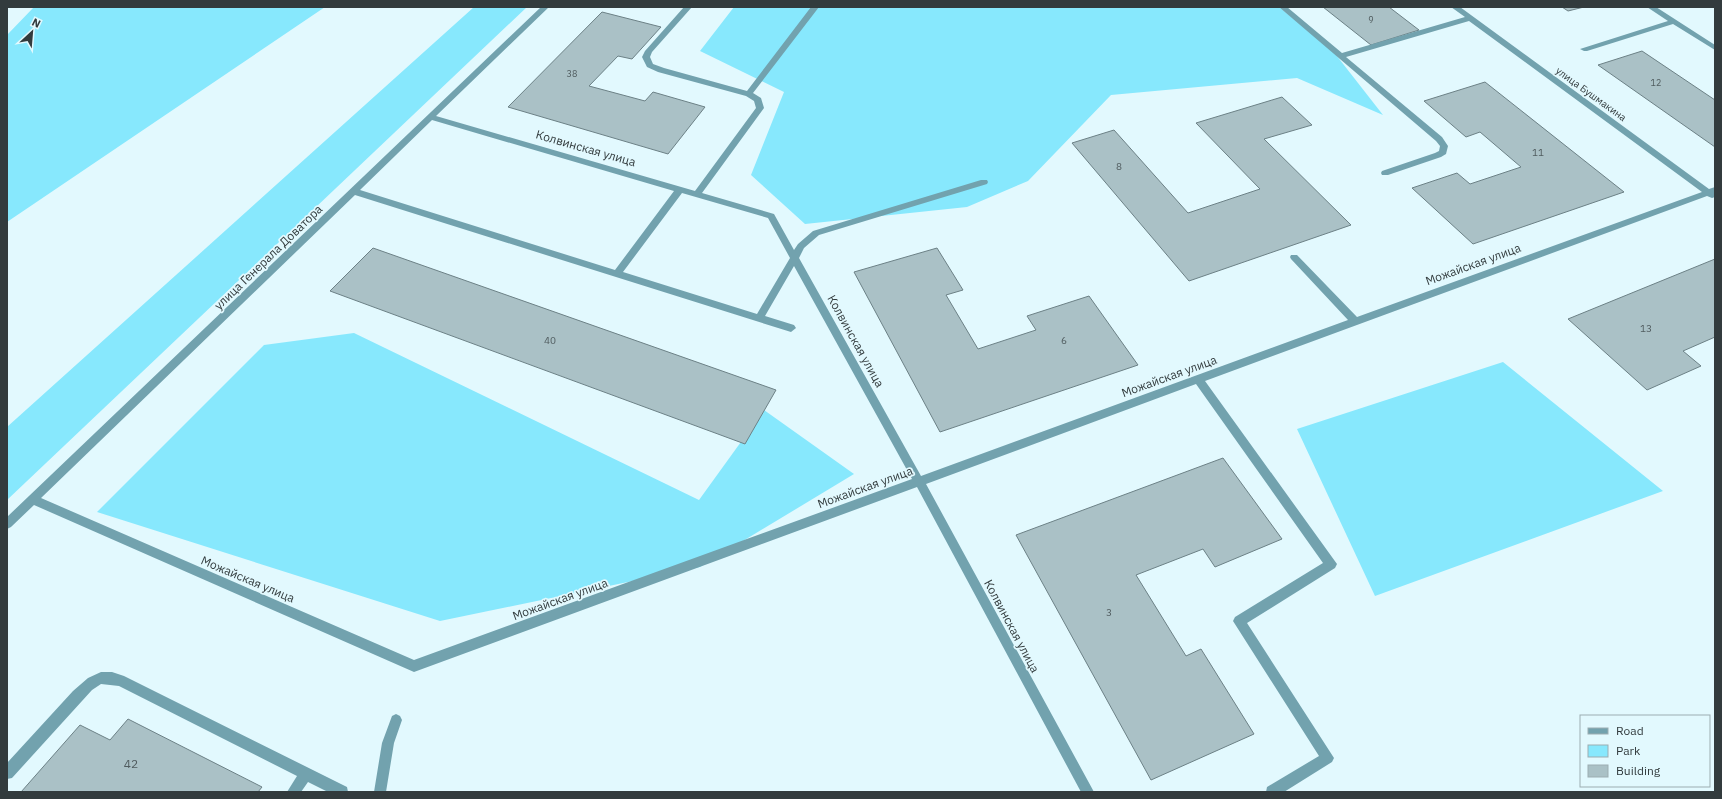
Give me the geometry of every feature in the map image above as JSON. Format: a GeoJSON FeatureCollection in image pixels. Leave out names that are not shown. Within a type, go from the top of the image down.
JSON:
{"type":"FeatureCollection","features":[{"type":"Feature","properties":{"kind":"street","name":"улица Генерала Доватора"},"geometry":{"type":"LineString","coordinates":[[7,524],[546,7]]}},
{"type":"Feature","properties":{"kind":"street"},"geometry":{"type":"LineString","coordinates":[[688,7],[649,51],[646,57],[650,65],[661,70],[749,94],[758,100],[760,108],[697,194]]}},
{"type":"Feature","properties":{"kind":"street"},"geometry":{"type":"LineString","coordinates":[[749,94],[815,7]]}},
{"type":"Feature","properties":{"kind":"street"},"geometry":{"type":"LineString","coordinates":[[1283,7],[1439,139],[1444,146],[1443,152],[1438,156],[1385,173]]}},
{"type":"Feature","properties":{"kind":"street","name":"улица Бушмакина"},"geometry":{"type":"LineString","coordinates":[[1454,7],[1713,193]]}},
{"type":"Feature","properties":{"kind":"street"},"geometry":{"type":"LineString","coordinates":[[1651,7],[1715,48]]}},
{"type":"Feature","properties":{"kind":"street"},"geometry":{"type":"LineString","coordinates":[[1341,56],[1470,18]]}},
{"type":"Feature","properties":{"kind":"street"},"geometry":{"type":"LineString","coordinates":[[1584,49],[1674,22]]}},
{"type":"Feature","properties":{"kind":"street","name":"Колвинская улица"},"geometry":{"type":"LineString","coordinates":[[431,117],[771,216],[919,481],[1088,792]]}},
{"type":"Feature","properties":{"kind":"street"},"geometry":{"type":"LineString","coordinates":[[759,318],[795,258],[808,239],[816,233],[984,182]]}},
{"type":"Feature","properties":{"kind":"street"},"geometry":{"type":"LineString","coordinates":[[617,274],[680,189]]}},
{"type":"Feature","properties":{"kind":"street"},"geometry":{"type":"LineString","coordinates":[[353,191],[791,328]]}},
{"type":"Feature","properties":{"kind":"street","name":"Можайская улица"},"geometry":{"type":"LineString","coordinates":[[32,500],[414,666],[1355,321],[1713,193]]}},
{"type":"Feature","properties":{"kind":"street"},"geometry":{"type":"LineString","coordinates":[[1294,257],[1355,321]]}},
{"type":"Feature","properties":{"kind":"street"},"geometry":{"type":"LineString","coordinates":[[1198,379],[1331,564],[1239,621],[1328,758],[1272,792]]}},
{"type":"Feature","properties":{"kind":"street"},"geometry":{"type":"LineString","coordinates":[[7,773],[77,695],[90,683],[106,676],[120,680],[342,792]]}},
{"type":"Feature","properties":{"kind":"street"},"geometry":{"type":"LineString","coordinates":[[380,792],[388,742],[396,720]]}},
{"type":"Feature","properties":{"kind":"street"},"geometry":{"type":"LineString","coordinates":[[292,792],[306,774]]}},
{"type":"Feature","properties":{"kind":"green space"},"geometry":{"type":"Polygon","coordinates":[[[34,7],[325,7],[7,222],[7,35],[34,7]]]}},
{"type":"Feature","properties":{"kind":"green space"},"geometry":{"type":"Polygon","coordinates":[[[474,7],[527,7],[7,500],[7,427],[474,7]]]}},
{"type":"Feature","properties":{"kind":"green space"},"geometry":{"type":"Polygon","coordinates":[[[734,7],[1279,7],[1333,51],[1383,115],[1297,78],[1111,95],[1028,181],[967,207],[805,224],[751,175],[784,92],[700,51],[734,7]]]}},
{"type":"Feature","properties":{"kind":"green space"},"geometry":{"type":"Polygon","coordinates":[[[354,333],[699,500],[764,410],[854,474],[700,567],[440,621],[97,512],[264,345],[354,333]]]}},
{"type":"Feature","properties":{"kind":"green space"},"geometry":{"type":"Polygon","coordinates":[[[1503,362],[1663,491],[1375,596],[1297,429],[1503,362]]]}},
{"type":"Feature","properties":{"kind":"building"},"geometry":{"type":"Polygon","coordinates":[[[1323,7],[1389,7],[1419,30],[1371,45],[1323,7]]]}},
{"type":"Feature","properties":{"kind":"building"},"geometry":{"type":"Polygon","coordinates":[[[1562,7],[1584,7],[1568,11],[1562,7]]]}},
{"type":"Feature","properties":{"kind":"building"},"geometry":{"type":"Polygon","coordinates":[[[602,12],[661,27],[632,59],[618,56],[589,86],[645,101],[653,92],[705,107],[668,154],[508,107],[602,12]]]}},
{"type":"Feature","properties":{"kind":"building"},"geometry":{"type":"Polygon","coordinates":[[[1642,51],[1715,100],[1715,147],[1598,65],[1642,51]]]}},
{"type":"Feature","properties":{"kind":"building"},"geometry":{"type":"Polygon","coordinates":[[[1485,82],[1624,192],[1473,244],[1412,188],[1457,173],[1470,184],[1521,167],[1480,132],[1466,137],[1424,101],[1485,82]]]}},
{"type":"Feature","properties":{"kind":"building"},"geometry":{"type":"Polygon","coordinates":[[[1282,97],[1312,125],[1264,139],[1351,225],[1189,281],[1072,143],[1114,130],[1188,213],[1260,189],[1196,123],[1282,97]]]}},
{"type":"Feature","properties":{"kind":"building"},"geometry":{"type":"Polygon","coordinates":[[[373,248],[776,390],[745,444],[330,291],[373,248]]]}},
{"type":"Feature","properties":{"kind":"building"},"geometry":{"type":"Polygon","coordinates":[[[937,248],[963,290],[946,295],[978,349],[1036,330],[1027,316],[1089,296],[1138,365],[940,432],[854,272],[937,248]]]}},
{"type":"Feature","properties":{"kind":"building"},"geometry":{"type":"Polygon","coordinates":[[[1715,259],[1715,337],[1683,351],[1701,366],[1647,390],[1568,319],[1715,259]]]}},
{"type":"Feature","properties":{"kind":"building"},"geometry":{"type":"Polygon","coordinates":[[[1223,458],[1282,539],[1215,567],[1203,549],[1136,575],[1186,656],[1201,649],[1254,734],[1151,780],[1016,535],[1223,458]]]}},
{"type":"Feature","properties":{"kind":"building"},"geometry":{"type":"Polygon","coordinates":[[[128,719],[262,787],[258,792],[21,792],[80,725],[110,740],[128,719]]]}}]}
